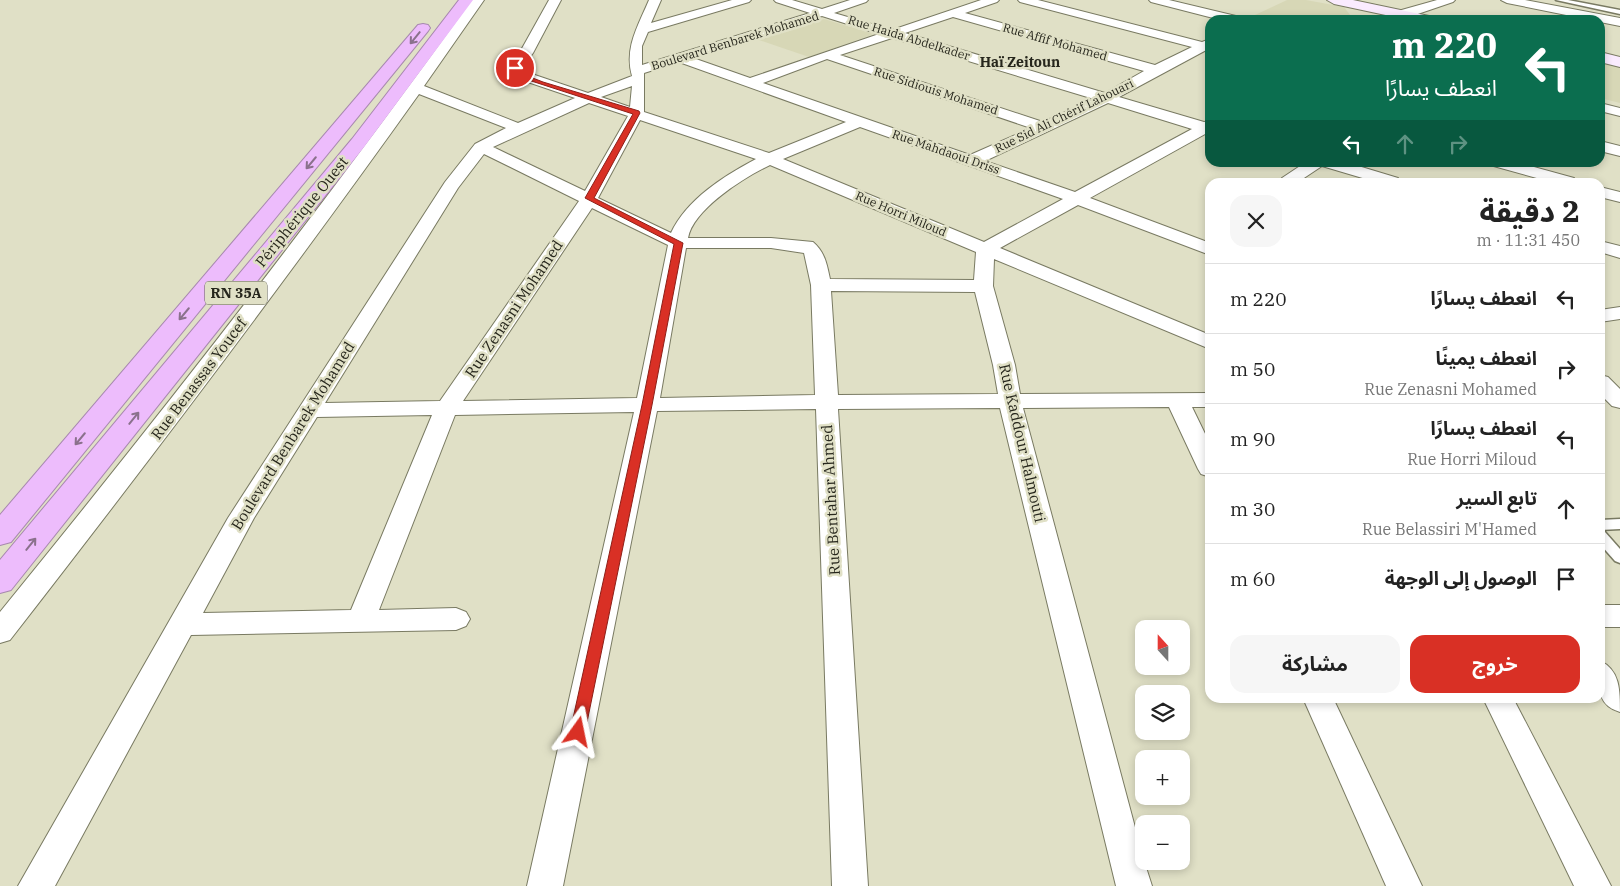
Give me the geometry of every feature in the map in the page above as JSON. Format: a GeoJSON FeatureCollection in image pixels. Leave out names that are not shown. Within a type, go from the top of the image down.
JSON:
{"type":"FeatureCollection","features":[{"type":"Feature","properties":{"kind":"highway","name":"Périphérique Ouest"},"geometry":{"type":"LineString","coordinates":[[0,535],[446,0]]}},
{"type":"Feature","properties":{"kind":"highway","name":"Périphérique Ouest"},"geometry":{"type":"LineString","coordinates":[[0,582],[358,143],[466,0]]}},
{"type":"Feature","properties":{"kind":"main road"},"geometry":{"type":"LineString","coordinates":[[1345,1],[1401,15]]}},
{"type":"Feature","properties":{"kind":"main road"},"geometry":{"type":"LineString","coordinates":[[1605,53],[1620,56]]}},
{"type":"Feature","properties":{"kind":"main road"},"geometry":{"type":"LineString","coordinates":[[1605,58],[1620,62]]}},
{"type":"Feature","properties":{"kind":"street","name":"Rue Benassas Youcef"},"geometry":{"type":"LineString","coordinates":[[0,632],[137,460],[417,88],[478,0]]}},
{"type":"Feature","properties":{"kind":"street","name":"Rue Horri Miloud"},"geometry":{"type":"LineString","coordinates":[[555,0],[526,53],[517,63],[515,68],[518,74],[767,158],[1205,341]]}},
{"type":"Feature","properties":{"kind":"street","name":"Rue Zenasni Mohamed"},"geometry":{"type":"LineString","coordinates":[[361,620],[446,409],[589,198],[637,113],[638,75],[635,63],[636,46],[655,0]]}},
{"type":"Feature","properties":{"kind":"street"},"geometry":{"type":"LineString","coordinates":[[642,30],[745,0]]}},
{"type":"Feature","properties":{"kind":"street","name":"Rue Haida Abdelkader"},"geometry":{"type":"LineString","coordinates":[[780,0],[1205,126]]}},
{"type":"Feature","properties":{"kind":"street","name":"Boulevard Benbarek Mohamed"},"geometry":{"type":"LineString","coordinates":[[36,886],[241,518],[451,186],[481,147],[518,128],[681,58],[862,0]]}},
{"type":"Feature","properties":{"kind":"street"},"geometry":{"type":"LineString","coordinates":[[752,82],[993,0]]}},
{"type":"Feature","properties":{"kind":"street"},"geometry":{"type":"LineString","coordinates":[[1024,0],[1205,45]]}},
{"type":"Feature","properties":{"kind":"street"},"geometry":{"type":"LineString","coordinates":[[1155,0],[1216,15]]}},
{"type":"Feature","properties":{"kind":"street"},"geometry":{"type":"LineString","coordinates":[[1401,15],[1449,0]]}},
{"type":"Feature","properties":{"kind":"street"},"geometry":{"type":"LineString","coordinates":[[1507,0],[1562,15]]}},
{"type":"Feature","properties":{"kind":"street","name":"Rue Affif Mohamed"},"geometry":{"type":"LineString","coordinates":[[955,14],[1156,70]]}},
{"type":"Feature","properties":{"kind":"street"},"geometry":{"type":"LineString","coordinates":[[1605,21],[1620,22]]}},
{"type":"Feature","properties":{"kind":"street","name":"Rue Sid Ali Chérif Lahouari"},"geometry":{"type":"LineString","coordinates":[[971,161],[1107,98],[1156,70],[1205,46]]}},
{"type":"Feature","properties":{"kind":"street","name":"Rue Sidiouis Mohamed"},"geometry":{"type":"LineString","coordinates":[[827,55],[1044,127]]}},
{"type":"Feature","properties":{"kind":"street","name":"Rue Mahdaoui Driss"},"geometry":{"type":"LineString","coordinates":[[681,58],[752,82],[858,122],[1205,242]]}},
{"type":"Feature","properties":{"kind":"street"},"geometry":{"type":"LineString","coordinates":[[417,88],[518,128]]}},
{"type":"Feature","properties":{"kind":"street"},"geometry":{"type":"LineString","coordinates":[[1605,109],[1620,112]]}},
{"type":"Feature","properties":{"kind":"street"},"geometry":{"type":"LineString","coordinates":[[545,886],[647,405],[680,231],[690,214],[704,200],[767,158],[858,122]]}},
{"type":"Feature","properties":{"kind":"street"},"geometry":{"type":"LineString","coordinates":[[984,249],[1205,129]]}},
{"type":"Feature","properties":{"kind":"street"},"geometry":{"type":"LineString","coordinates":[[481,147],[678,243]]}},
{"type":"Feature","properties":{"kind":"street"},"geometry":{"type":"LineString","coordinates":[[1605,147],[1620,151]]}},
{"type":"Feature","properties":{"kind":"street"},"geometry":{"type":"LineString","coordinates":[[1294,178],[1310,167]]}},
{"type":"Feature","properties":{"kind":"street"},"geometry":{"type":"LineString","coordinates":[[1342,167],[1379,178]]}},
{"type":"Feature","properties":{"kind":"street"},"geometry":{"type":"LineString","coordinates":[[1514,167],[1554,178]]}},
{"type":"Feature","properties":{"kind":"street"},"geometry":{"type":"LineString","coordinates":[[1605,193],[1620,197]]}},
{"type":"Feature","properties":{"kind":"street","name":"Rue Bentahar Ahmed"},"geometry":{"type":"LineString","coordinates":[[678,243],[771,243],[807,246],[812,250],[816,258],[821,286],[850,886]]}},
{"type":"Feature","properties":{"kind":"street"},"geometry":{"type":"LineString","coordinates":[[1605,248],[1620,252]]}},
{"type":"Feature","properties":{"kind":"street","name":"Rue Kaddour Halmouti"},"geometry":{"type":"LineString","coordinates":[[984,249],[983,286],[1004,365],[1010,401],[1134,886]]}},
{"type":"Feature","properties":{"kind":"street"},"geometry":{"type":"LineString","coordinates":[[821,286],[983,286]]}},
{"type":"Feature","properties":{"kind":"street"},"geometry":{"type":"LineString","coordinates":[[1177,400],[1205,459]]}},
{"type":"Feature","properties":{"kind":"street"},"geometry":{"type":"LineString","coordinates":[[309,410],[827,402],[1205,400]]}},
{"type":"Feature","properties":{"kind":"street"},"geometry":{"type":"LineString","coordinates":[[1605,616],[1620,616]]}},
{"type":"Feature","properties":{"kind":"street"},"geometry":{"type":"LineString","coordinates":[[182,624],[456,620]]}},
{"type":"Feature","properties":{"kind":"street"},"geometry":{"type":"LineString","coordinates":[[1605,680],[1620,700]]}},
{"type":"Feature","properties":{"kind":"street"},"geometry":{"type":"LineString","coordinates":[[1320,703],[1404,886]]}},
{"type":"Feature","properties":{"kind":"street"},"geometry":{"type":"LineString","coordinates":[[1501,703],[1594,886]]}},
{"type":"Feature","properties":{"kind":"lane"},"geometry":{"type":"LineString","coordinates":[[1558,0],[1620,12]]}},
{"type":"Feature","properties":{"kind":"lane"},"geometry":{"type":"LineString","coordinates":[[1605,525],[1620,524]]}},
{"type":"Feature","properties":{"kind":"lane"},"geometry":{"type":"LineString","coordinates":[[1605,540],[1620,558]]}},
{"type":"Feature","properties":{"kind":"shaded area"},"geometry":{"type":"Polygon","coordinates":[[[1287,0],[1306,0],[1344,7],[1350,15],[1255,15],[1287,0]]]}},
{"type":"Feature","properties":{"kind":"shaded area"},"geometry":{"type":"Polygon","coordinates":[[[824,19],[874,34],[809,57],[759,40],[824,19]]]}},
{"type":"Feature","properties":{"kind":"shaded area"},"geometry":{"type":"Polygon","coordinates":[[[1605,64],[1620,67],[1620,103],[1605,99],[1605,64]]]}},
{"type":"Feature","properties":{"kind":"district","name":"Haï Zeitoun"},"geometry":{"type":"Point","coordinates":[1020,62]}},
{"type":"Feature","properties":{"kind":"route"},"geometry":{"type":"LineString","coordinates":[[515,68],[518,74],[541,83],[637,113],[589,198],[678,243],[647,405],[578,732]]}}]}
